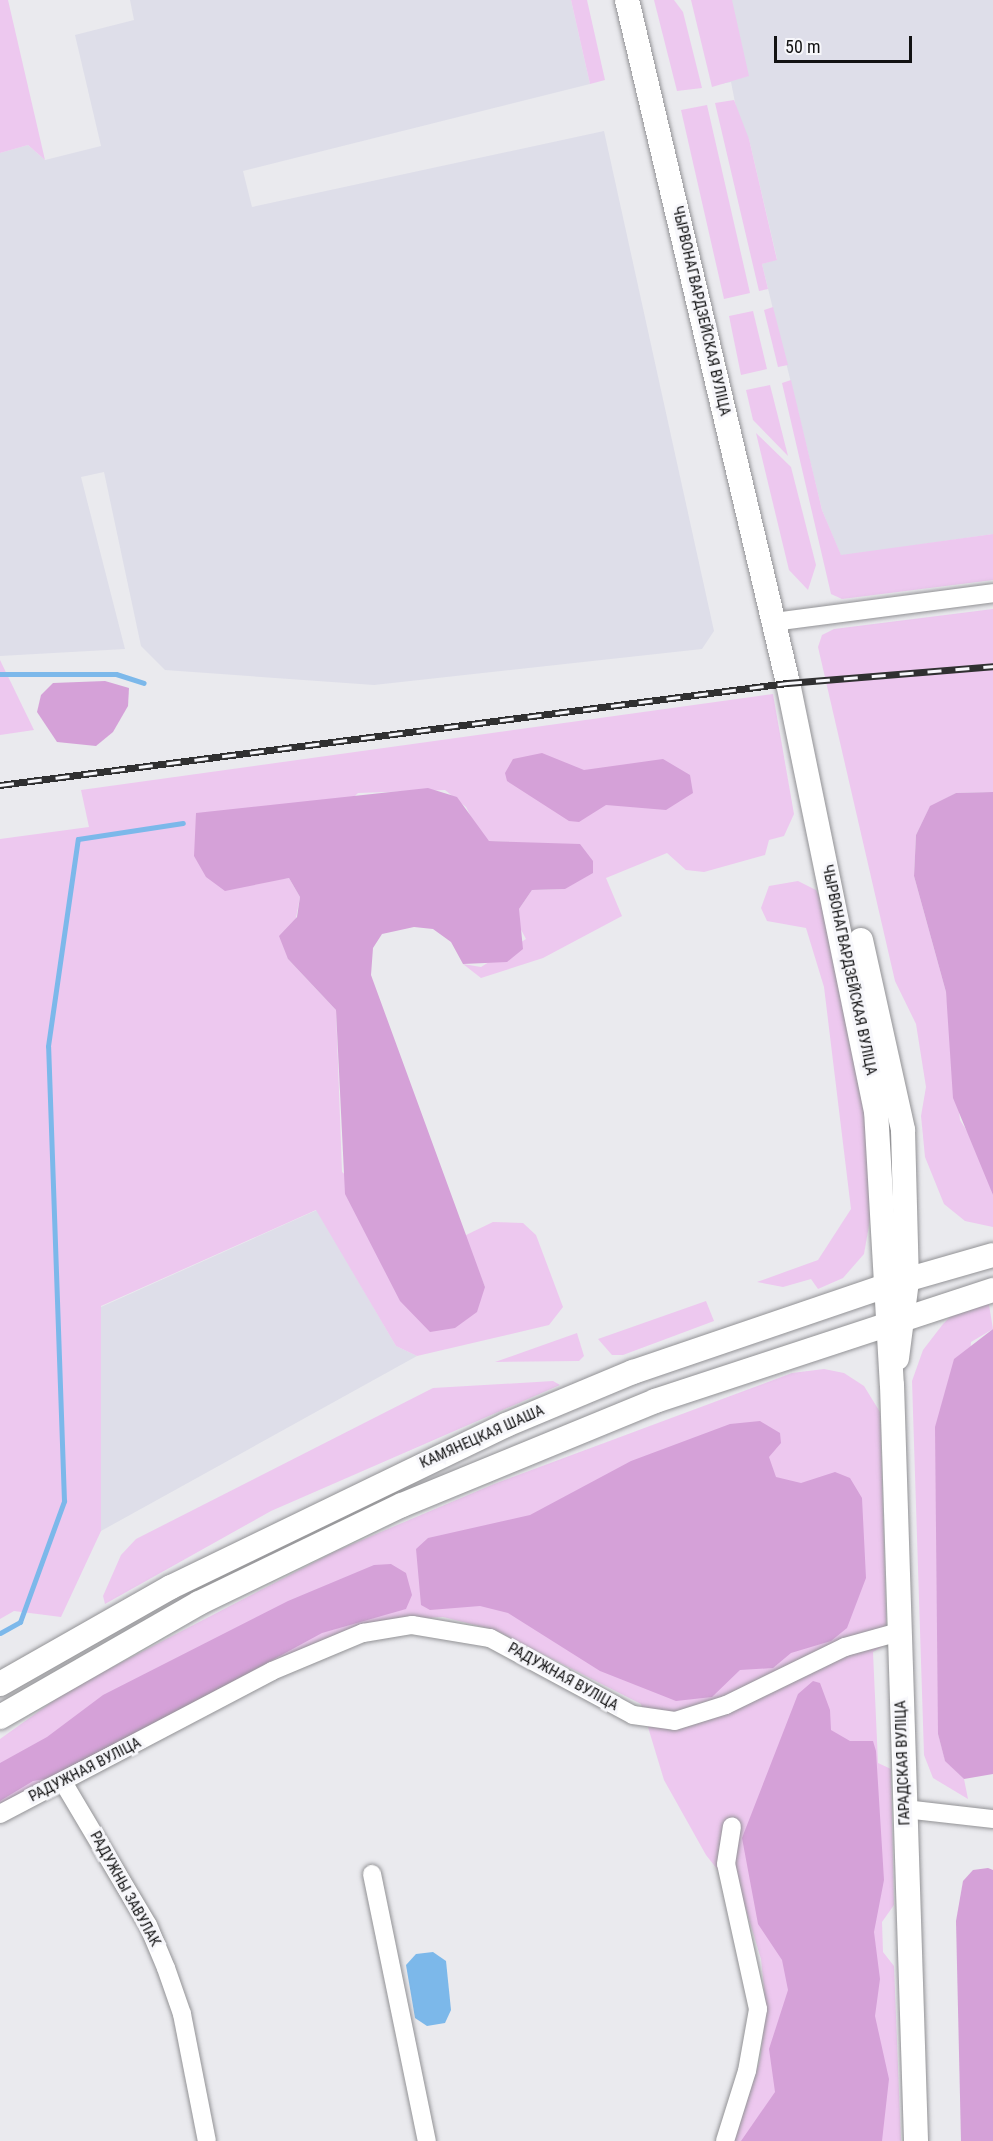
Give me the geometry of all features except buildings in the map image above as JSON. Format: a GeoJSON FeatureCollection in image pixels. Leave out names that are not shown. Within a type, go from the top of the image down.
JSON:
{"type":"FeatureCollection","features":[{"type":"Feature","properties":{"kind":"main road","name":"ЧЫРВОНАГВАРДЗЕЙСКАЯ ВУЛІЦА"},"geometry":{"type":"LineString","coordinates":[[627,0],[900,1102],[895,1319]]}},
{"type":"Feature","properties":{"kind":"main road","name":"ЧЫРВОНАГВАРДЗЕЙСКАЯ ВУЛІЦА"},"geometry":{"type":"LineString","coordinates":[[640,0],[780,622]]}},
{"type":"Feature","properties":{"kind":"main road","name":"КАМЯНЕЦКАЯ ШАША"},"geometry":{"type":"LineString","coordinates":[[0,1684],[180,1582],[506,1425],[633,1372],[896,1283],[993,1255]]}},
{"type":"Feature","properties":{"kind":"main road","name":"КАМЯНЕЦКАЯ ШАША"},"geometry":{"type":"LineString","coordinates":[[0,1717],[277,1562],[402,1505],[655,1401],[895,1319],[993,1290]]}},
{"type":"Feature","properties":{"kind":"main road","name":"ГАРАДСКАЯ ВУЛІЦА"},"geometry":{"type":"LineString","coordinates":[[895,1319],[892,1385],[916,2141]]}},
{"type":"Feature","properties":{"kind":"main road"},"geometry":{"type":"LineString","coordinates":[[0,1732],[30,1715],[65,1681]]}},
{"type":"Feature","properties":{"kind":"street"},"geometry":{"type":"LineString","coordinates":[[780,622],[993,593]]}},
{"type":"Feature","properties":{"kind":"street","name":"РАДУЖНАЯ ВУЛІЦА"},"geometry":{"type":"LineString","coordinates":[[0,1814],[272,1671],[363,1633],[412,1625],[490,1638],[633,1715],[675,1721],[726,1705],[845,1647],[899,1632]]}},
{"type":"Feature","properties":{"kind":"street","name":"РАДУЖНЫ ЗАВУЛАК"},"geometry":{"type":"LineString","coordinates":[[63,1782],[148,1925],[166,1968],[182,2014],[207,2141]]}},
{"type":"Feature","properties":{"kind":"street"},"geometry":{"type":"LineString","coordinates":[[905,1809],[993,1819]]}},
{"type":"Feature","properties":{"kind":"street"},"geometry":{"type":"LineString","coordinates":[[724,2141],[749,2061],[758,2009],[726,1864],[732,1826]]}},
{"type":"Feature","properties":{"kind":"street"},"geometry":{"type":"LineString","coordinates":[[372,1874],[427,2141]]}},
{"type":"Feature","properties":{"kind":"shaded area"},"geometry":{"type":"Polygon","coordinates":[[[0,0],[8,0],[45,160],[28,145],[0,153],[0,0]]]}},
{"type":"Feature","properties":{"kind":"shaded area"},"geometry":{"type":"Polygon","coordinates":[[[130,0],[571,0],[590,84],[243,171],[252,207],[604,131],[714,631],[702,649],[374,685],[165,670],[141,646],[104,472],[81,477],[125,649],[0,656],[0,153],[28,145],[45,160],[101,146],[75,35],[134,20],[130,0]]]}},
{"type":"Feature","properties":{"kind":"shaded area"},"geometry":{"type":"Polygon","coordinates":[[[571,0],[587,0],[605,80],[590,84],[571,0]]]}},
{"type":"Feature","properties":{"kind":"shaded area"},"geometry":{"type":"Polygon","coordinates":[[[654,0],[674,0],[683,12],[702,88],[677,91],[654,0]]]}},
{"type":"Feature","properties":{"kind":"shaded area"},"geometry":{"type":"Polygon","coordinates":[[[691,0],[732,0],[749,76],[712,87],[691,0]]]}},
{"type":"Feature","properties":{"kind":"shaded area"},"geometry":{"type":"Polygon","coordinates":[[[701,0],[993,0],[993,534],[841,556],[822,510],[762,264],[777,259],[749,139],[740,128],[731,82],[720,84],[701,0]]]}},
{"type":"Feature","properties":{"kind":"shaded area"},"geometry":{"type":"Polygon","coordinates":[[[734,100],[749,139],[777,260],[762,264],[768,289],[759,291],[715,103],[734,100]]]}},
{"type":"Feature","properties":{"kind":"shaded area"},"geometry":{"type":"Polygon","coordinates":[[[707,105],[750,293],[724,299],[681,110],[707,105]]]}},
{"type":"Feature","properties":{"kind":"shaded area"},"geometry":{"type":"Polygon","coordinates":[[[773,307],[788,365],[778,367],[764,310],[773,307]]]}},
{"type":"Feature","properties":{"kind":"shaded area"},"geometry":{"type":"Polygon","coordinates":[[[753,311],[767,369],[741,375],[729,316],[753,311]]]}},
{"type":"Feature","properties":{"kind":"shaded area"},"geometry":{"type":"Polygon","coordinates":[[[791,380],[822,510],[841,555],[993,534],[993,580],[842,599],[831,594],[782,383],[791,380]]]}},
{"type":"Feature","properties":{"kind":"shaded area"},"geometry":{"type":"Polygon","coordinates":[[[770,385],[788,456],[753,420],[746,390],[770,385]]]}},
{"type":"Feature","properties":{"kind":"shaded area"},"geometry":{"type":"Polygon","coordinates":[[[756,433],[791,467],[816,565],[808,590],[789,570],[756,433]]]}},
{"type":"Feature","properties":{"kind":"shaded area"},"geometry":{"type":"Polygon","coordinates":[[[993,609],[993,792],[956,793],[930,807],[916,835],[914,876],[946,992],[960,1120],[977,1147],[993,1195],[993,1227],[965,1221],[944,1204],[925,1157],[921,1116],[926,1087],[916,1024],[895,981],[818,647],[822,635],[834,629],[993,609]]]}},
{"type":"Feature","properties":{"kind":"shaded area"},"geometry":{"type":"Polygon","coordinates":[[[0,660],[34,730],[0,735],[0,660]]]}},
{"type":"Feature","properties":{"kind":"shaded area"},"geometry":{"type":"Polygon","coordinates":[[[105,681],[129,688],[128,706],[113,732],[96,746],[57,742],[37,712],[41,695],[53,683],[105,681]]]}},
{"type":"Feature","properties":{"kind":"shaded area"},"geometry":{"type":"Polygon","coordinates":[[[773,694],[794,814],[784,836],[769,840],[765,855],[704,872],[686,870],[667,853],[606,878],[622,916],[543,958],[481,978],[463,964],[481,967],[526,939],[518,924],[519,909],[532,890],[565,889],[512,842],[489,841],[480,835],[466,807],[445,790],[358,793],[267,881],[289,878],[300,897],[288,959],[336,1010],[342,1172],[485,1287],[464,1236],[493,1222],[523,1223],[536,1235],[563,1307],[549,1325],[417,1356],[396,1346],[316,1210],[101,1306],[101,1531],[61,1617],[14,1611],[0,1619],[0,839],[89,827],[81,790],[773,694]]]}},
{"type":"Feature","properties":{"kind":"shaded area"},"geometry":{"type":"Polygon","coordinates":[[[542,753],[584,770],[663,759],[690,775],[693,793],[666,810],[606,805],[579,822],[569,821],[507,781],[505,773],[513,759],[542,753]]]}},
{"type":"Feature","properties":{"kind":"shaded area"},"geometry":{"type":"Polygon","coordinates":[[[428,788],[457,797],[489,841],[580,844],[593,861],[593,873],[565,889],[532,890],[519,909],[523,949],[507,962],[463,964],[451,942],[433,929],[414,927],[382,934],[373,948],[371,975],[485,1287],[477,1312],[455,1328],[430,1332],[400,1301],[345,1194],[336,1010],[288,959],[279,936],[297,917],[300,897],[289,878],[225,891],[206,877],[194,856],[196,813],[428,788]]]}},
{"type":"Feature","properties":{"kind":"shaded area"},"geometry":{"type":"Polygon","coordinates":[[[993,792],[993,1195],[953,1098],[946,992],[914,876],[916,835],[930,806],[956,793],[993,792]]]}},
{"type":"Feature","properties":{"kind":"shaded area"},"geometry":{"type":"Polygon","coordinates":[[[798,881],[816,890],[825,907],[862,1075],[872,1208],[864,1254],[843,1278],[818,1289],[811,1279],[783,1287],[757,1282],[818,1260],[851,1209],[824,987],[806,928],[767,921],[761,908],[769,886],[798,881]]]}},
{"type":"Feature","properties":{"kind":"shaded area"},"geometry":{"type":"Polygon","coordinates":[[[317,1210],[396,1346],[417,1356],[101,1531],[101,1307],[317,1210]]]}},
{"type":"Feature","properties":{"kind":"shaded area"},"geometry":{"type":"Polygon","coordinates":[[[988,1299],[993,1329],[971,1342],[938,1734],[945,1760],[964,1779],[968,1799],[933,1778],[924,1755],[912,1381],[923,1350],[943,1324],[956,1311],[988,1299]]]}},
{"type":"Feature","properties":{"kind":"shaded area"},"geometry":{"type":"Polygon","coordinates":[[[706,1301],[714,1321],[623,1355],[612,1355],[598,1339],[706,1301]]]}},
{"type":"Feature","properties":{"kind":"shaded area"},"geometry":{"type":"Polygon","coordinates":[[[993,1329],[993,1774],[964,1779],[945,1761],[938,1734],[935,1427],[954,1359],[993,1329]]]}},
{"type":"Feature","properties":{"kind":"shaded area"},"geometry":{"type":"Polygon","coordinates":[[[577,1333],[584,1356],[579,1361],[495,1362],[577,1333]]]}},
{"type":"Feature","properties":{"kind":"shaded area"},"geometry":{"type":"Polygon","coordinates":[[[824,1369],[844,1373],[864,1386],[880,1412],[887,1644],[873,1652],[878,1763],[891,1769],[894,1905],[882,1922],[883,1952],[894,1966],[901,2141],[734,2141],[760,2060],[766,2008],[761,1959],[744,1903],[706,1855],[664,1780],[641,1704],[495,1630],[443,1617],[394,1620],[0,1806],[0,1739],[70,1689],[336,1551],[494,1484],[792,1373],[824,1369]]]}},
{"type":"Feature","properties":{"kind":"shaded area"},"geometry":{"type":"Polygon","coordinates":[[[553,1381],[560,1385],[271,1511],[105,1604],[103,1596],[121,1555],[136,1539],[433,1388],[553,1381]]]}},
{"type":"Feature","properties":{"kind":"shaded area"},"geometry":{"type":"Polygon","coordinates":[[[760,1421],[780,1433],[781,1443],[769,1457],[776,1477],[801,1483],[835,1472],[850,1478],[862,1498],[866,1578],[847,1628],[831,1641],[791,1653],[773,1668],[740,1670],[712,1697],[676,1701],[600,1671],[508,1613],[480,1606],[430,1610],[421,1605],[416,1549],[428,1538],[530,1515],[631,1461],[730,1424],[760,1421]]]}},
{"type":"Feature","properties":{"kind":"shaded area"},"geometry":{"type":"Polygon","coordinates":[[[391,1564],[406,1573],[412,1595],[406,1609],[322,1633],[57,1777],[33,1781],[0,1801],[0,1763],[47,1737],[103,1695],[288,1601],[374,1565],[391,1564]]]}},
{"type":"Feature","properties":{"kind":"shaded area"},"geometry":{"type":"Polygon","coordinates":[[[813,1681],[820,1683],[830,1710],[831,1730],[850,1741],[873,1741],[876,1751],[884,1880],[874,1932],[880,1979],[875,2016],[889,2079],[882,2141],[741,2141],[775,2092],[769,2049],[788,1990],[782,1960],[758,1924],[742,1838],[798,1694],[813,1681]]]}},
{"type":"Feature","properties":{"kind":"shaded area"},"geometry":{"type":"Polygon","coordinates":[[[988,1868],[993,1870],[993,2141],[961,2141],[956,1921],[963,1881],[973,1870],[988,1868]]]}},
{"type":"Feature","properties":{"kind":"water"},"geometry":{"type":"Polygon","coordinates":[[[433,1952],[446,1961],[451,2010],[445,2023],[427,2026],[415,2018],[406,1965],[416,1954],[433,1952]]]}},
{"type":"Feature","properties":{"kind":"waterway"},"geometry":{"type":"LineString","coordinates":[[0,674],[116,674],[144,683]]}},
{"type":"Feature","properties":{"kind":"waterway"},"geometry":{"type":"LineString","coordinates":[[0,1633],[20,1622],[64,1501],[48,1046],[78,839],[183,823]]}},
{"type":"Feature","properties":{"kind":"railway"},"geometry":{"type":"LineString","coordinates":[[0,785],[788,683],[993,666]]}}]}
